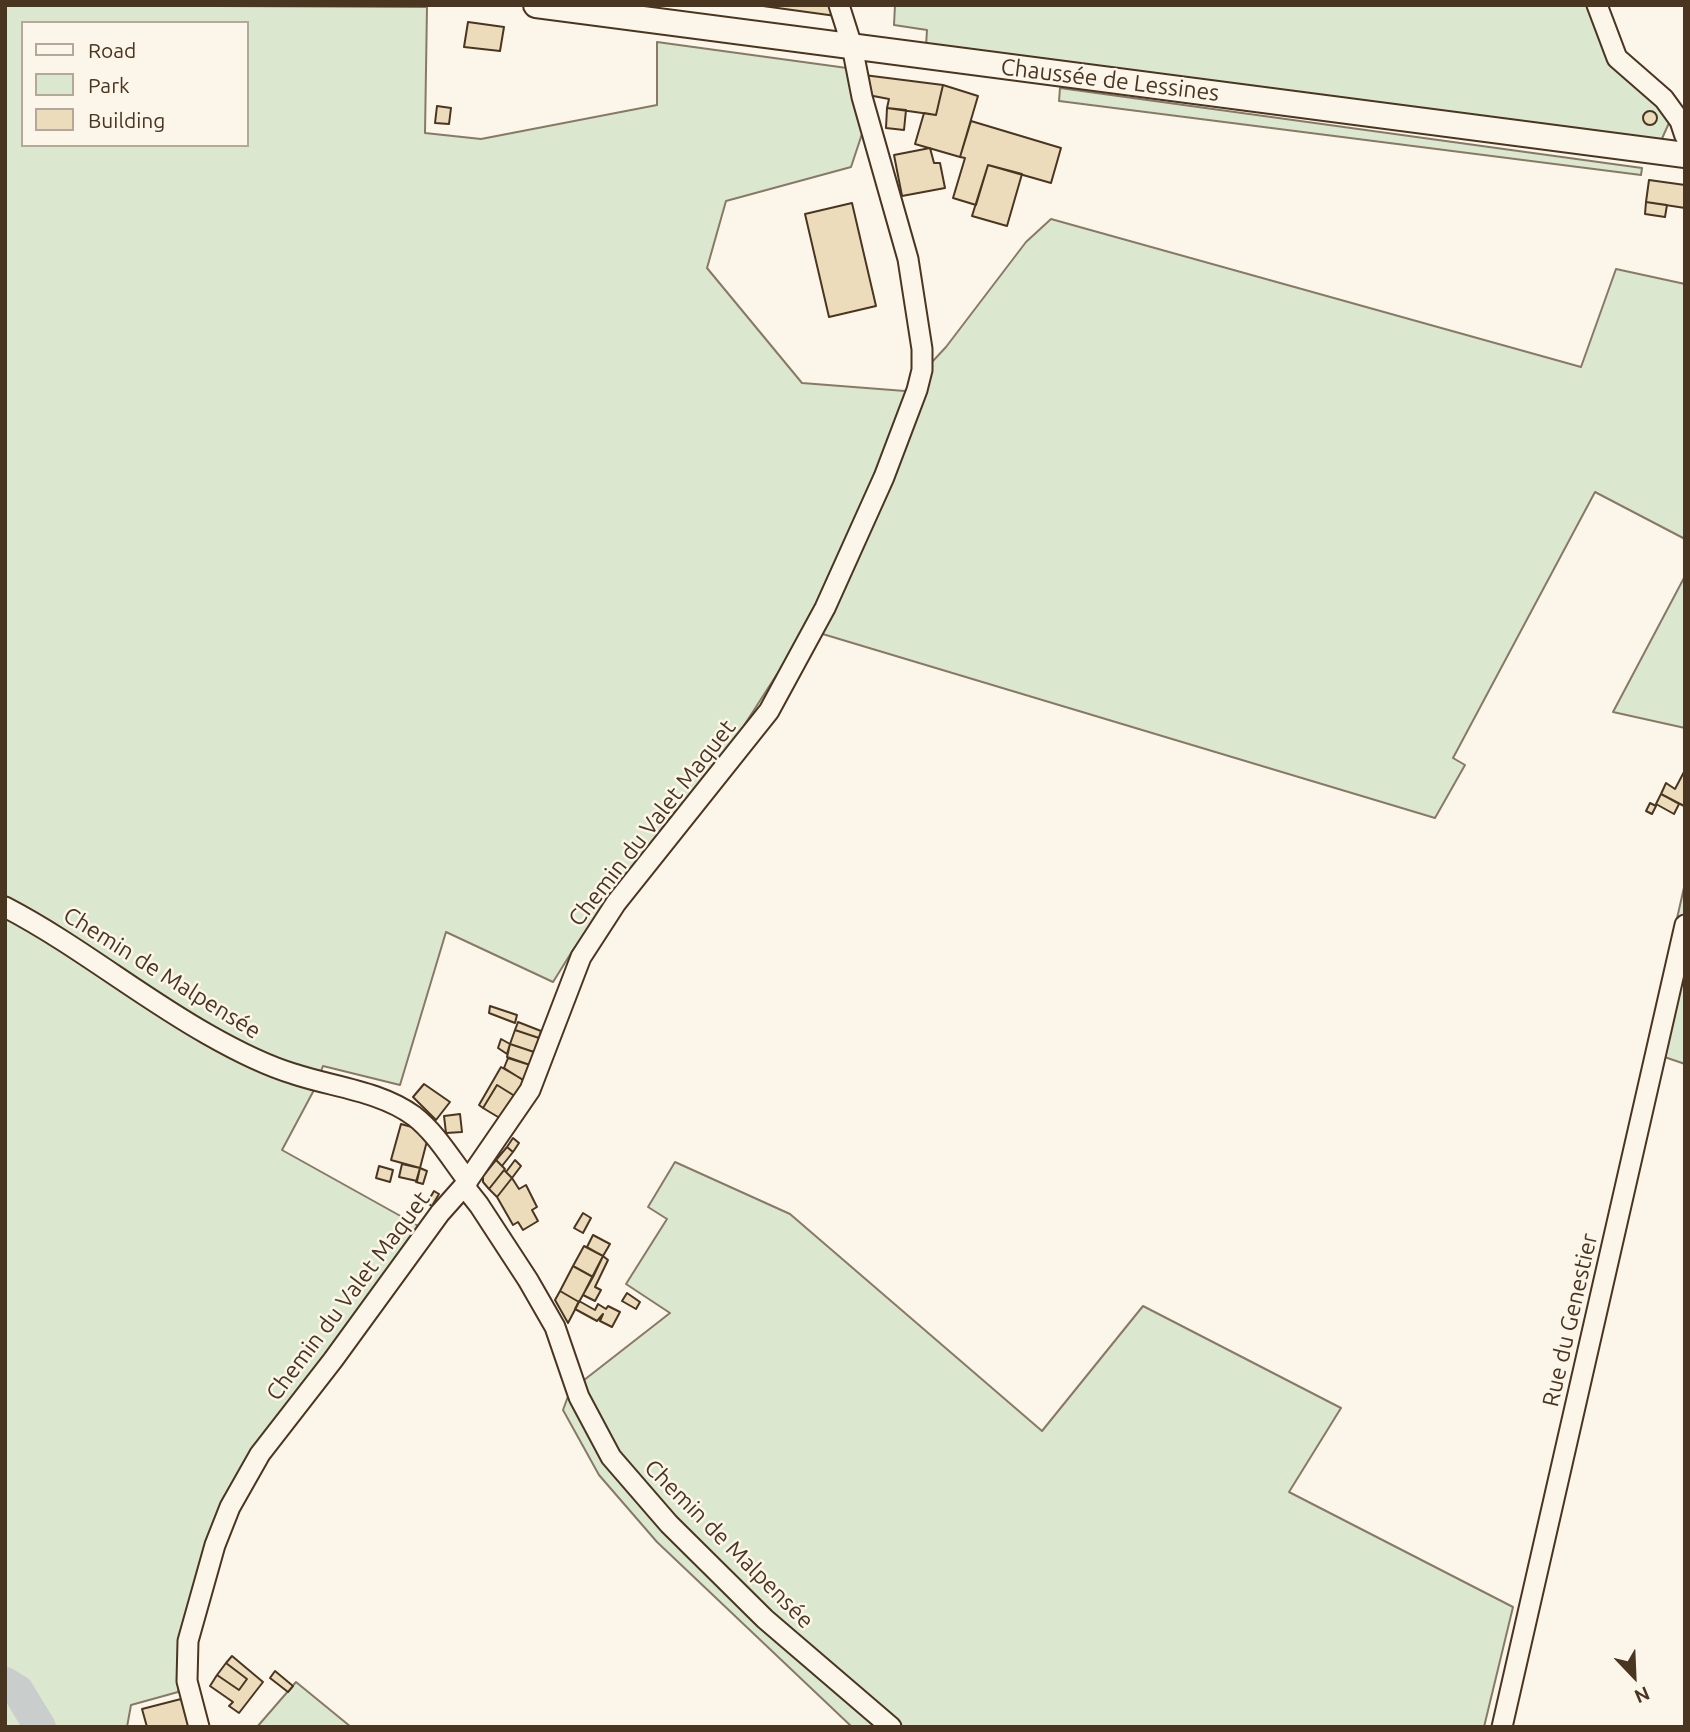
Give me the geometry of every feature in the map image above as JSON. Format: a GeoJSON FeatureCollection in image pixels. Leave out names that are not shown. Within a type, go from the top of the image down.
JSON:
{"type":"FeatureCollection","features":[{"type":"Feature","properties":{"kind":"main road","name":"Chaussée de Lessines"},"geometry":{"type":"LineString","coordinates":[[536,5],[1685,155]]}},
{"type":"Feature","properties":{"kind":"street","name":"Chemin du Valet Maquet"},"geometry":{"type":"LineString","coordinates":[[199,1727],[187,1681],[188,1641],[215,1545],[230,1507],[260,1454],[349,1339],[440,1213],[466,1184],[530,1090],[572,975],[596,931],[769,711],[825,608],[884,477],[917,390],[922,370],[922,349],[908,259],[839,5]]}},
{"type":"Feature","properties":{"kind":"street"},"geometry":{"type":"LineString","coordinates":[[1597,5],[1617,58],[1664,99],[1680,121],[1685,136]]}},
{"type":"Feature","properties":{"kind":"street","name":"Chemin de Malpensée"},"geometry":{"type":"LineString","coordinates":[[5,907],[207,1034],[257,1060],[293,1074],[371,1095],[411,1114],[435,1137],[555,1326],[579,1397],[611,1457],[669,1524],[765,1619],[891,1727]]}},
{"type":"Feature","properties":{"kind":"street","name":"Rue du Genestier"},"geometry":{"type":"LineString","coordinates":[[1502,1727],[1685,925]]}},
{"type":"Feature","properties":{"kind":"green space"},"geometry":{"type":"Polygon","coordinates":[[[5,5],[427,7],[425,133],[481,139],[657,105],[657,42],[847,68],[863,131],[851,167],[726,201],[707,268],[802,383],[905,391],[946,347],[1026,242],[1051,219],[1581,367],[1616,269],[1685,284],[1685,539],[1595,492],[1453,758],[1465,765],[1435,818],[806,629],[729,749],[671,817],[573,950],[553,982],[446,932],[400,1085],[323,1066],[314,1090],[282,1150],[431,1233],[250,1477],[197,1615],[178,1692],[131,1705],[127,1727],[5,1727],[5,5]]]}},
{"type":"Feature","properties":{"kind":"green space"},"geometry":{"type":"Polygon","coordinates":[[[895,5],[1591,5],[1658,102],[1669,123],[1660,143],[926,46],[927,30],[894,25],[895,5]]]}},
{"type":"Feature","properties":{"kind":"green space"},"geometry":{"type":"Polygon","coordinates":[[[1060,88],[1642,168],[1641,175],[1059,101],[1060,88]]]}},
{"type":"Feature","properties":{"kind":"green space"},"geometry":{"type":"Polygon","coordinates":[[[1685,576],[1685,728],[1613,712],[1685,576]]]}},
{"type":"Feature","properties":{"kind":"green space"},"geometry":{"type":"Polygon","coordinates":[[[1685,883],[1685,1064],[1647,1051],[1685,883]]]}},
{"type":"Feature","properties":{"kind":"green space"},"geometry":{"type":"Polygon","coordinates":[[[675,1162],[790,1214],[1042,1431],[1143,1306],[1341,1408],[1289,1492],[1513,1607],[1484,1727],[852,1727],[657,1542],[599,1475],[563,1410],[570,1391],[670,1313],[626,1284],[667,1219],[648,1207],[675,1162]]]}},
{"type":"Feature","properties":{"kind":"green space"},"geometry":{"type":"Polygon","coordinates":[[[296,1682],[351,1727],[257,1727],[296,1682]]]}},
{"type":"Feature","properties":{"kind":"building"},"geometry":{"type":"Polygon","coordinates":[[[832,5],[836,16],[763,6],[832,5]]]}},
{"type":"Feature","properties":{"kind":"building"},"geometry":{"type":"Polygon","coordinates":[[[468,22],[504,27],[500,51],[464,47],[468,22]]]}},
{"type":"Feature","properties":{"kind":"building"},"geometry":{"type":"Polygon","coordinates":[[[864,75],[943,85],[936,115],[887,108],[889,99],[868,95],[864,75]]]}},
{"type":"Feature","properties":{"kind":"building"},"geometry":{"type":"Polygon","coordinates":[[[943,85],[978,96],[960,157],[915,144],[924,113],[936,115],[943,85]]]}},
{"type":"Feature","properties":{"kind":"building"},"geometry":{"type":"Polygon","coordinates":[[[437,106],[451,108],[449,124],[435,123],[437,106]]]}},
{"type":"Feature","properties":{"kind":"building"},"geometry":{"type":"Polygon","coordinates":[[[887,108],[906,110],[904,130],[886,128],[887,108]]]}},
{"type":"Feature","properties":{"kind":"building"},"geometry":{"type":"Polygon","coordinates":[[[1650,111],[1655,113],[1655,123],[1650,125],[1645,123],[1643,118],[1645,113],[1650,111]]]}},
{"type":"Feature","properties":{"kind":"building"},"geometry":{"type":"Polygon","coordinates":[[[971,121],[1061,148],[1051,183],[988,165],[976,205],[953,198],[965,158],[960,157],[971,121]]]}},
{"type":"Feature","properties":{"kind":"building"},"geometry":{"type":"Polygon","coordinates":[[[930,148],[934,163],[940,163],[945,188],[902,196],[894,155],[930,148]]]}},
{"type":"Feature","properties":{"kind":"building"},"geometry":{"type":"Polygon","coordinates":[[[988,165],[1022,174],[1007,226],[972,216],[988,165]]]}},
{"type":"Feature","properties":{"kind":"building"},"geometry":{"type":"Polygon","coordinates":[[[1649,180],[1685,185],[1685,208],[1646,202],[1649,180]]]}},
{"type":"Feature","properties":{"kind":"building"},"geometry":{"type":"Polygon","coordinates":[[[1646,202],[1667,205],[1665,217],[1645,214],[1646,202]]]}},
{"type":"Feature","properties":{"kind":"building"},"geometry":{"type":"Polygon","coordinates":[[[852,203],[876,306],[829,317],[805,214],[852,203]]]}},
{"type":"Feature","properties":{"kind":"building"},"geometry":{"type":"Polygon","coordinates":[[[1685,770],[1684,806],[1661,794],[1666,783],[1675,789],[1685,770]]]}},
{"type":"Feature","properties":{"kind":"building"},"geometry":{"type":"Polygon","coordinates":[[[1661,794],[1679,804],[1674,814],[1656,804],[1661,794]]]}},
{"type":"Feature","properties":{"kind":"building"},"geometry":{"type":"Polygon","coordinates":[[[1650,803],[1656,806],[1652,814],[1646,811],[1650,803]]]}},
{"type":"Feature","properties":{"kind":"building"},"geometry":{"type":"Polygon","coordinates":[[[490,1006],[517,1015],[515,1023],[489,1013],[490,1006]]]}},
{"type":"Feature","properties":{"kind":"building"},"geometry":{"type":"Polygon","coordinates":[[[518,1022],[541,1031],[539,1038],[515,1030],[518,1022]]]}},
{"type":"Feature","properties":{"kind":"building"},"geometry":{"type":"Polygon","coordinates":[[[515,1030],[539,1038],[534,1052],[510,1044],[515,1030]]]}},
{"type":"Feature","properties":{"kind":"building"},"geometry":{"type":"Polygon","coordinates":[[[501,1039],[510,1044],[507,1054],[498,1048],[501,1039]]]}},
{"type":"Feature","properties":{"kind":"building"},"geometry":{"type":"Polygon","coordinates":[[[510,1044],[534,1052],[530,1065],[507,1057],[510,1044]]]}},
{"type":"Feature","properties":{"kind":"building"},"geometry":{"type":"Polygon","coordinates":[[[508,1058],[530,1065],[526,1082],[504,1068],[508,1058]]]}},
{"type":"Feature","properties":{"kind":"building"},"geometry":{"type":"Polygon","coordinates":[[[501,1067],[527,1082],[518,1098],[497,1085],[483,1108],[479,1105],[501,1067]]]}},
{"type":"Feature","properties":{"kind":"building"},"geometry":{"type":"Polygon","coordinates":[[[424,1084],[450,1102],[436,1120],[413,1097],[424,1084]]]}},
{"type":"Feature","properties":{"kind":"building"},"geometry":{"type":"Polygon","coordinates":[[[497,1085],[518,1098],[503,1120],[483,1108],[497,1085]]]}},
{"type":"Feature","properties":{"kind":"building"},"geometry":{"type":"Polygon","coordinates":[[[460,1114],[462,1132],[446,1133],[444,1116],[460,1114]]]}},
{"type":"Feature","properties":{"kind":"building"},"geometry":{"type":"Polygon","coordinates":[[[401,1124],[419,1129],[427,1141],[420,1168],[391,1160],[401,1124]]]}},
{"type":"Feature","properties":{"kind":"building"},"geometry":{"type":"Polygon","coordinates":[[[513,1138],[519,1143],[513,1152],[507,1147],[513,1138]]]}},
{"type":"Feature","properties":{"kind":"building"},"geometry":{"type":"Polygon","coordinates":[[[507,1147],[513,1152],[502,1166],[496,1160],[507,1147]]]}},
{"type":"Feature","properties":{"kind":"building"},"geometry":{"type":"Polygon","coordinates":[[[496,1160],[505,1169],[489,1189],[483,1182],[483,1176],[496,1160]]]}},
{"type":"Feature","properties":{"kind":"building"},"geometry":{"type":"Polygon","coordinates":[[[515,1160],[521,1166],[512,1178],[506,1172],[515,1160]]]}},
{"type":"Feature","properties":{"kind":"building"},"geometry":{"type":"Polygon","coordinates":[[[402,1164],[420,1168],[417,1181],[399,1177],[402,1164]]]}},
{"type":"Feature","properties":{"kind":"building"},"geometry":{"type":"Polygon","coordinates":[[[379,1166],[393,1170],[390,1182],[376,1178],[379,1166]]]}},
{"type":"Feature","properties":{"kind":"building"},"geometry":{"type":"Polygon","coordinates":[[[420,1168],[427,1171],[423,1184],[416,1182],[420,1168]]]}},
{"type":"Feature","properties":{"kind":"building"},"geometry":{"type":"Polygon","coordinates":[[[504,1170],[512,1178],[497,1197],[489,1189],[504,1170]]]}},
{"type":"Feature","properties":{"kind":"building"},"geometry":{"type":"Polygon","coordinates":[[[512,1178],[519,1189],[526,1185],[537,1207],[532,1210],[538,1221],[523,1230],[518,1222],[513,1225],[497,1197],[512,1178]]]}},
{"type":"Feature","properties":{"kind":"building"},"geometry":{"type":"Polygon","coordinates":[[[434,1191],[439,1194],[432,1206],[427,1203],[434,1191]]]}},
{"type":"Feature","properties":{"kind":"building"},"geometry":{"type":"Polygon","coordinates":[[[583,1213],[591,1218],[583,1233],[574,1228],[583,1213]]]}},
{"type":"Feature","properties":{"kind":"building"},"geometry":{"type":"Polygon","coordinates":[[[593,1235],[610,1244],[603,1256],[587,1247],[593,1235]]]}},
{"type":"Feature","properties":{"kind":"building"},"geometry":{"type":"Polygon","coordinates":[[[584,1246],[603,1256],[593,1277],[573,1266],[584,1246]]]}},
{"type":"Feature","properties":{"kind":"building"},"geometry":{"type":"Polygon","coordinates":[[[603,1256],[608,1260],[595,1287],[601,1290],[595,1301],[583,1295],[603,1256]]]}},
{"type":"Feature","properties":{"kind":"building"},"geometry":{"type":"Polygon","coordinates":[[[573,1266],[593,1277],[579,1302],[560,1291],[573,1266]]]}},
{"type":"Feature","properties":{"kind":"building"},"geometry":{"type":"Polygon","coordinates":[[[560,1291],[579,1302],[568,1323],[555,1300],[560,1291]]]}},
{"type":"Feature","properties":{"kind":"building"},"geometry":{"type":"Polygon","coordinates":[[[627,1293],[640,1302],[636,1309],[622,1301],[627,1293]]]}},
{"type":"Feature","properties":{"kind":"building"},"geometry":{"type":"Polygon","coordinates":[[[579,1301],[595,1310],[598,1304],[620,1312],[612,1327],[600,1321],[603,1314],[597,1321],[575,1309],[579,1301]]]}},
{"type":"Feature","properties":{"kind":"building"},"geometry":{"type":"Polygon","coordinates":[[[232,1656],[263,1682],[239,1713],[229,1706],[233,1702],[210,1686],[217,1675],[239,1690],[247,1679],[226,1663],[232,1656]]]}},
{"type":"Feature","properties":{"kind":"building"},"geometry":{"type":"Polygon","coordinates":[[[226,1663],[247,1679],[239,1690],[217,1675],[226,1663]]]}},
{"type":"Feature","properties":{"kind":"building"},"geometry":{"type":"Polygon","coordinates":[[[275,1671],[293,1686],[288,1692],[270,1678],[275,1671]]]}},
{"type":"Feature","properties":{"kind":"building"},"geometry":{"type":"Polygon","coordinates":[[[181,1699],[189,1727],[147,1727],[142,1709],[181,1699]]]}},
{"type":"Feature","properties":{"kind":"waterway"},"geometry":{"type":"LineString","coordinates":[[5,1683],[18,1691],[40,1727]]}}]}
